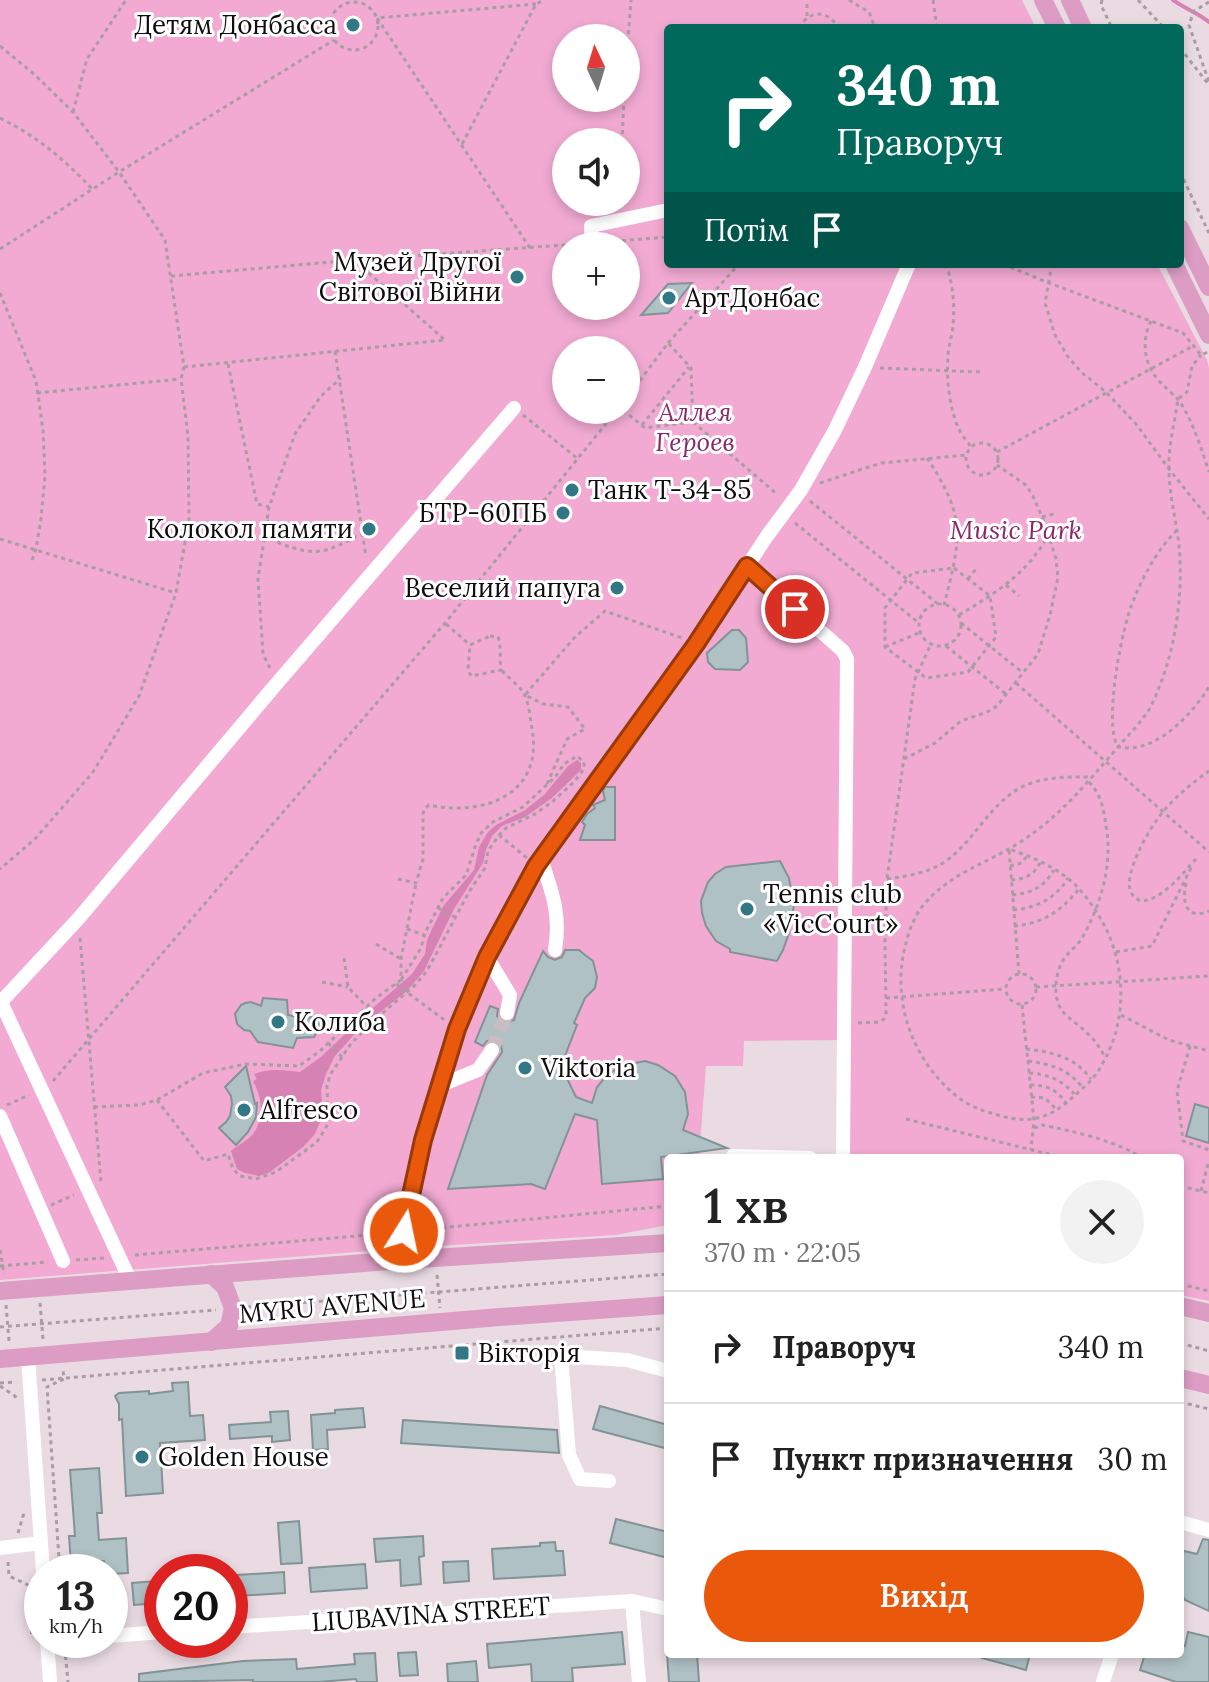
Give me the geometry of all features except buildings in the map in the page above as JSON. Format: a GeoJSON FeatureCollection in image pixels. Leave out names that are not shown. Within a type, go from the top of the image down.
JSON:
{"type":"FeatureCollection","features":[{"type":"Feature","properties":{"kind":"main road"},"geometry":{"type":"LineString","coordinates":[[1043,0],[1055,24]]}},
{"type":"Feature","properties":{"kind":"main road"},"geometry":{"type":"LineString","coordinates":[[1070,0],[1081,24]]}},
{"type":"Feature","properties":{"kind":"main road"},"geometry":{"type":"LineString","coordinates":[[1184,236],[1209,287]]}},
{"type":"Feature","properties":{"kind":"main road"},"geometry":{"type":"LineString","coordinates":[[1175,268],[1201,340]]}},
{"type":"Feature","properties":{"kind":"main road","name":"MYRU AVENUE"},"geometry":{"type":"LineString","coordinates":[[2,1291],[664,1243]]}},
{"type":"Feature","properties":{"kind":"main road"},"geometry":{"type":"LineString","coordinates":[[211,1274],[225,1287],[233,1308],[229,1326],[211,1342]]}},
{"type":"Feature","properties":{"kind":"main road","name":"MYRU AVENUE"},"geometry":{"type":"LineString","coordinates":[[0,1359],[664,1305]]}},
{"type":"Feature","properties":{"kind":"main road"},"geometry":{"type":"LineString","coordinates":[[1184,1307],[1209,1313]]}},
{"type":"Feature","properties":{"kind":"main road"},"geometry":{"type":"LineString","coordinates":[[1184,1379],[1209,1385]]}},
{"type":"Feature","properties":{"kind":"street"},"geometry":{"type":"LineString","coordinates":[[591,232],[591,226],[664,211]]}},
{"type":"Feature","properties":{"kind":"street"},"geometry":{"type":"LineString","coordinates":[[403,1260],[404,1232],[423,1140],[457,1029],[487,957],[539,862],[696,644],[800,491],[835,430],[907,268]]}},
{"type":"Feature","properties":{"kind":"street"},"geometry":{"type":"LineString","coordinates":[[130,1280],[1,1002],[79,918],[514,408]]}},
{"type":"Feature","properties":{"kind":"street"},"geometry":{"type":"LineString","coordinates":[[747,566],[843,651],[847,659],[843,1154]]}},
{"type":"Feature","properties":{"kind":"street"},"geometry":{"type":"LineString","coordinates":[[539,862],[557,908],[555,950]]}},
{"type":"Feature","properties":{"kind":"street"},"geometry":{"type":"LineString","coordinates":[[487,957],[510,995],[507,1013]]}},
{"type":"Feature","properties":{"kind":"street"},"geometry":{"type":"LineString","coordinates":[[441,1085],[478,1070],[492,1050]]}},
{"type":"Feature","properties":{"kind":"street"},"geometry":{"type":"LineString","coordinates":[[0,1116],[63,1261]]}},
{"type":"Feature","properties":{"kind":"street"},"geometry":{"type":"LineString","coordinates":[[609,1481],[580,1479],[569,1455],[561,1356],[627,1360],[664,1370]]}},
{"type":"Feature","properties":{"kind":"street"},"geometry":{"type":"LineString","coordinates":[[28,1357],[42,1554]]}},
{"type":"Feature","properties":{"kind":"street"},"geometry":{"type":"LineString","coordinates":[[1184,1523],[1209,1530]]}},
{"type":"Feature","properties":{"kind":"street"},"geometry":{"type":"LineString","coordinates":[[0,1548],[41,1543]]}},
{"type":"Feature","properties":{"kind":"street"},"geometry":{"type":"LineString","coordinates":[[632,1601],[639,1682]]}},
{"type":"Feature","properties":{"kind":"street","name":"LIUBAVINA STREET"},"geometry":{"type":"LineString","coordinates":[[248,1626],[632,1601],[664,1608]]}},
{"type":"Feature","properties":{"kind":"street"},"geometry":{"type":"LineString","coordinates":[[48,1658],[50,1682]]}},
{"type":"Feature","properties":{"kind":"street"},"geometry":{"type":"LineString","coordinates":[[1103,1682],[1111,1658]]}},
{"type":"Feature","properties":{"kind":"path"},"geometry":{"type":"LineString","coordinates":[[73,112],[87,59],[126,0]]}},
{"type":"Feature","properties":{"kind":"path"},"geometry":{"type":"LineString","coordinates":[[363,0],[530,248]]}},
{"type":"Feature","properties":{"kind":"path"},"geometry":{"type":"LineString","coordinates":[[377,18],[536,4],[544,0]]}},
{"type":"Feature","properties":{"kind":"path"},"geometry":{"type":"LineString","coordinates":[[629,24],[631,0]]}},
{"type":"Feature","properties":{"kind":"path"},"geometry":{"type":"LineString","coordinates":[[802,24],[807,17],[807,0]]}},
{"type":"Feature","properties":{"kind":"path"},"geometry":{"type":"LineString","coordinates":[[849,0],[869,12],[874,24]]}},
{"type":"Feature","properties":{"kind":"path"},"geometry":{"type":"LineString","coordinates":[[933,0],[936,24]]}},
{"type":"Feature","properties":{"kind":"path"},"geometry":{"type":"LineString","coordinates":[[1102,0],[1101,5],[1110,24]]}},
{"type":"Feature","properties":{"kind":"path"},"geometry":{"type":"LineString","coordinates":[[1138,0],[1160,24]]}},
{"type":"Feature","properties":{"kind":"path"},"geometry":{"type":"LineString","coordinates":[[367,5],[351,2],[337,10],[330,24],[334,40],[346,49],[362,49],[374,40],[377,18]]}},
{"type":"Feature","properties":{"kind":"path"},"geometry":{"type":"LineString","coordinates":[[1209,2],[1194,11],[1189,25],[1209,84]]}},
{"type":"Feature","properties":{"kind":"path"},"geometry":{"type":"LineString","coordinates":[[462,144],[536,4]]}},
{"type":"Feature","properties":{"kind":"path"},"geometry":{"type":"LineString","coordinates":[[807,17],[820,13],[832,18],[836,24]]}},
{"type":"Feature","properties":{"kind":"path"},"geometry":{"type":"LineString","coordinates":[[0,249],[334,40]]}},
{"type":"Feature","properties":{"kind":"path"},"geometry":{"type":"LineString","coordinates":[[0,46],[73,112],[165,240],[184,367],[181,379],[188,436],[189,520],[176,593],[139,696],[93,772],[35,839],[0,869]]}},
{"type":"Feature","properties":{"kind":"path"},"geometry":{"type":"LineString","coordinates":[[1184,53],[1209,84]]}},
{"type":"Feature","properties":{"kind":"path"},"geometry":{"type":"LineString","coordinates":[[0,118],[38,138],[93,190]]}},
{"type":"Feature","properties":{"kind":"path"},"geometry":{"type":"LineString","coordinates":[[1184,180],[1209,233]]}},
{"type":"Feature","properties":{"kind":"path"},"geometry":{"type":"LineString","coordinates":[[640,239],[664,237]]}},
{"type":"Feature","properties":{"kind":"path"},"geometry":{"type":"LineString","coordinates":[[171,276],[552,246]]}},
{"type":"Feature","properties":{"kind":"path"},"geometry":{"type":"LineString","coordinates":[[184,367],[445,340],[354,260]]}},
{"type":"Feature","properties":{"kind":"path"},"geometry":{"type":"LineString","coordinates":[[640,380],[668,343],[735,268]]}},
{"type":"Feature","properties":{"kind":"path"},"geometry":{"type":"LineString","coordinates":[[947,268],[953,301],[947,372],[951,404],[959,430],[971,447]]}},
{"type":"Feature","properties":{"kind":"path"},"geometry":{"type":"LineString","coordinates":[[1013,268],[1201,340]]}},
{"type":"Feature","properties":{"kind":"path"},"geometry":{"type":"LineString","coordinates":[[1051,268],[1045,303],[1055,335],[1068,357],[1136,424],[1209,519]]}},
{"type":"Feature","properties":{"kind":"path"},"geometry":{"type":"LineString","coordinates":[[0,293],[36,381],[43,430],[45,475],[36,549],[31,563]]}},
{"type":"Feature","properties":{"kind":"path"},"geometry":{"type":"LineString","coordinates":[[1151,321],[1145,334],[1145,355],[1150,369],[1178,399],[1193,426],[1209,472]]}},
{"type":"Feature","properties":{"kind":"path"},"geometry":{"type":"LineString","coordinates":[[1201,340],[1201,355]]}},
{"type":"Feature","properties":{"kind":"path"},"geometry":{"type":"LineString","coordinates":[[997,452],[1201,340]]}},
{"type":"Feature","properties":{"kind":"path"},"geometry":{"type":"LineString","coordinates":[[668,343],[691,368],[693,422],[787,509],[919,623]]}},
{"type":"Feature","properties":{"kind":"path"},"geometry":{"type":"LineString","coordinates":[[335,351],[364,532],[368,577]]}},
{"type":"Feature","properties":{"kind":"path"},"geometry":{"type":"LineString","coordinates":[[1009,849],[1054,869],[1079,889],[1106,929],[1116,952],[1120,982],[1121,1015],[1106,1057],[1075,1096],[1057,1110],[1034,1120],[1005,1117],[967,1104],[952,1093],[936,1074],[915,1044],[903,1011],[902,955],[913,921],[921,908],[960,873],[1009,849],[1052,819],[1131,735],[1150,708],[1171,650],[1179,587],[1179,550],[1169,469],[1178,399],[1187,392],[1192,366],[1201,355],[1209,352]]}},
{"type":"Feature","properties":{"kind":"path"},"geometry":{"type":"LineString","coordinates":[[227,363],[257,504],[269,507]]}},
{"type":"Feature","properties":{"kind":"path"},"geometry":{"type":"LineString","coordinates":[[689,367],[642,425],[645,428],[693,422]]}},
{"type":"Feature","properties":{"kind":"path"},"geometry":{"type":"LineString","coordinates":[[865,367],[980,372]]}},
{"type":"Feature","properties":{"kind":"path"},"geometry":{"type":"LineString","coordinates":[[278,682],[263,654],[258,579],[269,507],[295,434],[321,396],[341,378]]}},
{"type":"Feature","properties":{"kind":"path"},"geometry":{"type":"LineString","coordinates":[[37,393],[181,379]]}},
{"type":"Feature","properties":{"kind":"path"},"geometry":{"type":"LineString","coordinates":[[514,408],[577,458]]}},
{"type":"Feature","properties":{"kind":"path"},"geometry":{"type":"LineString","coordinates":[[0,1109],[50,1084],[445,623],[607,424]]}},
{"type":"Feature","properties":{"kind":"path"},"geometry":{"type":"LineString","coordinates":[[981,442],[988,443],[997,452],[999,459],[991,473],[977,474],[968,467],[966,455],[971,447],[981,442]]}},
{"type":"Feature","properties":{"kind":"path"},"geometry":{"type":"LineString","coordinates":[[800,491],[881,463],[966,455]]}},
{"type":"Feature","properties":{"kind":"path"},"geometry":{"type":"LineString","coordinates":[[927,458],[947,489],[956,517],[958,544],[944,605]]}},
{"type":"Feature","properties":{"kind":"path"},"geometry":{"type":"LineString","coordinates":[[904,759],[935,743],[961,721],[997,706],[1038,654],[1058,577],[1056,559],[1033,496],[1026,485],[997,465]]}},
{"type":"Feature","properties":{"kind":"path"},"geometry":{"type":"LineString","coordinates":[[800,491],[938,604],[949,605],[959,615],[959,633],[955,640],[945,645],[931,644],[924,638],[919,623],[926,609],[938,604]]}},
{"type":"Feature","properties":{"kind":"path"},"geometry":{"type":"LineString","coordinates":[[1042,517],[1054,514]]}},
{"type":"Feature","properties":{"kind":"path"},"geometry":{"type":"LineString","coordinates":[[267,520],[279,543],[302,552],[331,550],[364,532]]}},
{"type":"Feature","properties":{"kind":"path"},"geometry":{"type":"LineString","coordinates":[[1177,530],[1157,554],[1129,611],[1114,692],[1112,732],[1118,747],[1141,748],[1152,743],[1183,719],[1209,687]]}},
{"type":"Feature","properties":{"kind":"path"},"geometry":{"type":"LineString","coordinates":[[959,615],[1022,572],[1039,552],[1047,535]]}},
{"type":"Feature","properties":{"kind":"path"},"geometry":{"type":"LineString","coordinates":[[0,539],[176,593]]}},
{"type":"Feature","properties":{"kind":"path"},"geometry":{"type":"LineString","coordinates":[[954,568],[990,596],[996,637],[968,672],[926,678],[885,647],[885,608],[912,573],[954,568]]}},
{"type":"Feature","properties":{"kind":"path"},"geometry":{"type":"LineString","coordinates":[[968,579],[976,569]]}},
{"type":"Feature","properties":{"kind":"path"},"geometry":{"type":"LineString","coordinates":[[1006,585],[1019,596]]}},
{"type":"Feature","properties":{"kind":"path"},"geometry":{"type":"LineString","coordinates":[[525,695],[574,638],[605,611],[696,644]]}},
{"type":"Feature","properties":{"kind":"path"},"geometry":{"type":"LineString","coordinates":[[445,623],[470,645]]}},
{"type":"Feature","properties":{"kind":"path"},"geometry":{"type":"LineString","coordinates":[[961,623],[1023,673]]}},
{"type":"Feature","properties":{"kind":"path"},"geometry":{"type":"LineString","coordinates":[[885,647],[921,632]]}},
{"type":"Feature","properties":{"kind":"path"},"geometry":{"type":"LineString","coordinates":[[470,645],[490,636],[498,637],[501,670],[525,695],[543,704],[568,707],[585,729],[567,739],[545,787]]}},
{"type":"Feature","properties":{"kind":"path"},"geometry":{"type":"LineString","coordinates":[[844,1024],[879,1022],[886,1013],[887,879],[915,679],[931,644]]}},
{"type":"Feature","properties":{"kind":"path"},"geometry":{"type":"LineString","coordinates":[[470,645],[468,670],[471,676],[501,670]]}},
{"type":"Feature","properties":{"kind":"path"},"geometry":{"type":"LineString","coordinates":[[945,645],[1006,694]]}},
{"type":"Feature","properties":{"kind":"path"},"geometry":{"type":"LineString","coordinates":[[1015,682],[1209,852]]}},
{"type":"Feature","properties":{"kind":"path"},"geometry":{"type":"LineString","coordinates":[[401,980],[401,959],[423,859],[424,809],[429,805],[466,809],[487,805],[510,794],[523,781],[533,761],[533,735],[525,695]]}},
{"type":"Feature","properties":{"kind":"path"},"geometry":{"type":"LineString","coordinates":[[94,1107],[139,1105],[157,1100],[203,1073],[246,1064],[299,1066],[401,980],[421,948],[424,935],[443,898],[466,875],[481,833],[493,822],[523,807],[556,776],[564,764],[577,756],[584,762],[579,776],[552,802],[499,835],[488,851],[485,868],[427,971],[407,993],[370,1024],[342,1057],[330,1075],[327,1086],[328,1124],[317,1142],[276,1172],[256,1179],[240,1176],[233,1169],[228,1154],[204,1161],[157,1100]]}},
{"type":"Feature","properties":{"kind":"path"},"geometry":{"type":"LineString","coordinates":[[1116,952],[1152,946],[1196,859],[1153,899],[1140,901],[1131,893],[1131,871],[1143,843],[1163,811],[1209,771]]}},
{"type":"Feature","properties":{"kind":"path"},"geometry":{"type":"LineString","coordinates":[[887,879],[916,874],[944,862],[996,806],[1022,788],[1053,777],[1093,777]]}},
{"type":"Feature","properties":{"kind":"path"},"geometry":{"type":"LineString","coordinates":[[1089,782],[1101,800],[1109,849],[1106,877],[1081,941],[1060,964],[1057,1002],[1069,1018],[1089,1034],[1106,1057]]}},
{"type":"Feature","properties":{"kind":"path"},"geometry":{"type":"LineString","coordinates":[[499,835],[539,862]]}},
{"type":"Feature","properties":{"kind":"path"},"geometry":{"type":"LineString","coordinates":[[1204,848],[1209,841]]}},
{"type":"Feature","properties":{"kind":"path"},"geometry":{"type":"LineString","coordinates":[[1009,849],[1019,974]]}},
{"type":"Feature","properties":{"kind":"path"},"geometry":{"type":"LineString","coordinates":[[1010,866],[1022,863],[1027,856]]}},
{"type":"Feature","properties":{"kind":"path"},"geometry":{"type":"LineString","coordinates":[[1011,880],[1025,878],[1040,862]]}},
{"type":"Feature","properties":{"kind":"path"},"geometry":{"type":"LineString","coordinates":[[1012,895],[1036,890],[1054,869]]}},
{"type":"Feature","properties":{"kind":"path"},"geometry":{"type":"LineString","coordinates":[[1188,875],[1184,891],[1186,906],[1196,914],[1209,911]]}},
{"type":"Feature","properties":{"kind":"path"},"geometry":{"type":"LineString","coordinates":[[1013,910],[1047,901],[1068,878]]}},
{"type":"Feature","properties":{"kind":"path"},"geometry":{"type":"LineString","coordinates":[[398,879],[416,883]]}},
{"type":"Feature","properties":{"kind":"path"},"geometry":{"type":"LineString","coordinates":[[1014,926],[1050,916],[1079,889]]}},
{"type":"Feature","properties":{"kind":"path"},"geometry":{"type":"LineString","coordinates":[[438,908],[455,917]]}},
{"type":"Feature","properties":{"kind":"path"},"geometry":{"type":"LineString","coordinates":[[41,1209],[101,1184],[79,918]]}},
{"type":"Feature","properties":{"kind":"path"},"geometry":{"type":"LineString","coordinates":[[407,929],[424,935]]}},
{"type":"Feature","properties":{"kind":"path"},"geometry":{"type":"LineString","coordinates":[[376,944],[401,959]]}},
{"type":"Feature","properties":{"kind":"path"},"geometry":{"type":"LineString","coordinates":[[344,958],[348,987]]}},
{"type":"Feature","properties":{"kind":"path"},"geometry":{"type":"LineString","coordinates":[[1019,974],[1031,977],[1036,987],[1033,999],[1022,1005],[1010,1001],[1005,989],[1009,979],[1019,974]]}},
{"type":"Feature","properties":{"kind":"path"},"geometry":{"type":"LineString","coordinates":[[1036,987],[1209,976]]}},
{"type":"Feature","properties":{"kind":"path"},"geometry":{"type":"LineString","coordinates":[[322,982],[348,987],[367,1007]]}},
{"type":"Feature","properties":{"kind":"path"},"geometry":{"type":"LineString","coordinates":[[396,984],[457,1029]]}},
{"type":"Feature","properties":{"kind":"path"},"geometry":{"type":"LineString","coordinates":[[886,998],[1005,989]]}},
{"type":"Feature","properties":{"kind":"path"},"geometry":{"type":"LineString","coordinates":[[1022,1005],[1034,1120],[1031,1150]]}},
{"type":"Feature","properties":{"kind":"path"},"geometry":{"type":"LineString","coordinates":[[1121,1015],[1169,1040],[1209,1051]]}},
{"type":"Feature","properties":{"kind":"path"},"geometry":{"type":"LineString","coordinates":[[328,1043],[342,1057]]}},
{"type":"Feature","properties":{"kind":"path"},"geometry":{"type":"LineString","coordinates":[[1190,1046],[1177,1091],[1183,1141],[1209,1150]]}},
{"type":"Feature","properties":{"kind":"path"},"geometry":{"type":"LineString","coordinates":[[1026,1049],[1067,1058],[1082,1067],[1091,1079]]}},
{"type":"Feature","properties":{"kind":"path"},"geometry":{"type":"LineString","coordinates":[[1028,1061],[1064,1070],[1083,1088]]}},
{"type":"Feature","properties":{"kind":"path"},"geometry":{"type":"LineString","coordinates":[[1029,1073],[1055,1078],[1075,1096]]}},
{"type":"Feature","properties":{"kind":"path"},"geometry":{"type":"LineString","coordinates":[[1030,1085],[1051,1088],[1066,1103]]}},
{"type":"Feature","properties":{"kind":"path"},"geometry":{"type":"LineString","coordinates":[[1031,1097],[1045,1098],[1057,1110]]}},
{"type":"Feature","properties":{"kind":"path"},"geometry":{"type":"LineString","coordinates":[[906,1119],[1048,1154]]}},
{"type":"Feature","properties":{"kind":"path"},"geometry":{"type":"LineString","coordinates":[[1034,1128],[1042,1125],[1125,1148],[1135,1154]]}},
{"type":"Feature","properties":{"kind":"path"},"geometry":{"type":"LineString","coordinates":[[1201,1191],[1209,1160]]}},
{"type":"Feature","properties":{"kind":"path"},"geometry":{"type":"LineString","coordinates":[[1184,1187],[1209,1193]]}},
{"type":"Feature","properties":{"kind":"path"},"geometry":{"type":"LineString","coordinates":[[1201,1191],[1209,1187]]}},
{"type":"Feature","properties":{"kind":"path"},"geometry":{"type":"LineString","coordinates":[[2,1266],[664,1206]]}},
{"type":"Feature","properties":{"kind":"path"},"geometry":{"type":"LineString","coordinates":[[436,1229],[435,1258],[443,1347]]}},
{"type":"Feature","properties":{"kind":"path"},"geometry":{"type":"LineString","coordinates":[[0,1250],[9,1344],[0,1344]]}},
{"type":"Feature","properties":{"kind":"path"},"geometry":{"type":"LineString","coordinates":[[0,1327],[664,1274]]}},
{"type":"Feature","properties":{"kind":"path"},"geometry":{"type":"LineString","coordinates":[[1184,1285],[1209,1291]]}},
{"type":"Feature","properties":{"kind":"path"},"geometry":{"type":"LineString","coordinates":[[39,1288],[43,1340],[60,1340],[64,1379]]}},
{"type":"Feature","properties":{"kind":"path"},"geometry":{"type":"LineString","coordinates":[[0,1383],[664,1328]]}},
{"type":"Feature","properties":{"kind":"path"},"geometry":{"type":"LineString","coordinates":[[1184,1344],[1209,1351]]}},
{"type":"Feature","properties":{"kind":"path"},"geometry":{"type":"LineString","coordinates":[[59,1554],[47,1387],[64,1379]]}},
{"type":"Feature","properties":{"kind":"path"},"geometry":{"type":"LineString","coordinates":[[1184,1403],[1209,1409]]}},
{"type":"Feature","properties":{"kind":"path"},"geometry":{"type":"LineString","coordinates":[[66,1658],[68,1682]]}},
{"type":"Feature","properties":{"kind":"green space"},"geometry":{"type":"Polygon","coordinates":[[[0,0],[1022,0],[1034,24],[664,24],[664,268],[1159,268],[1207,360],[1209,1301],[1184,1296],[1184,1154],[850,1154],[847,1040],[744,1041],[743,1066],[706,1066],[699,1154],[664,1154],[664,1226],[616,1235],[0,1280],[0,0]]]}},
{"type":"Feature","properties":{"kind":"shaded area"},"geometry":{"type":"Polygon","coordinates":[[[577,760],[581,763],[581,770],[552,798],[525,817],[502,826],[492,836],[483,863],[454,909],[424,971],[407,991],[361,1027],[335,1056],[321,1090],[323,1115],[315,1134],[270,1172],[259,1176],[237,1169],[231,1151],[253,1134],[261,1114],[254,1074],[271,1070],[300,1072],[322,1056],[412,974],[425,954],[427,940],[444,905],[474,870],[479,847],[488,832],[544,795],[568,766],[577,760]]]}},
{"type":"Feature","properties":{"kind":"waterway"},"geometry":{"type":"LineString","coordinates":[[1173,0],[1209,22]]}},
{"type":"Feature","properties":{"kind":"tunnel"},"geometry":{"type":"LineString","coordinates":[[492,1050],[507,1013]]}},
{"type":"Feature","properties":{"kind":"place","name":"Детям Донбасса"},"geometry":{"type":"Point","coordinates":[353,25]}},
{"type":"Feature","properties":{"kind":"place","name":"Музей Другої Світової Війни"},"geometry":{"type":"Point","coordinates":[517,277]}},
{"type":"Feature","properties":{"kind":"place","name":"АртДонбас"},"geometry":{"type":"Point","coordinates":[669,298]}},
{"type":"Feature","properties":{"kind":"place","name":"Танк Т-34-85"},"geometry":{"type":"Point","coordinates":[572,490]}},
{"type":"Feature","properties":{"kind":"place","name":"БТР-60ПБ"},"geometry":{"type":"Point","coordinates":[563,513]}},
{"type":"Feature","properties":{"kind":"place","name":"Колокол памяти"},"geometry":{"type":"Point","coordinates":[369,529]}},
{"type":"Feature","properties":{"kind":"place","name":"Веселий папуга"},"geometry":{"type":"Point","coordinates":[617,588]}},
{"type":"Feature","properties":{"kind":"place","name":"Tennis club «VicCourt»"},"geometry":{"type":"Point","coordinates":[747,909]}},
{"type":"Feature","properties":{"kind":"place","name":"Колиба"},"geometry":{"type":"Point","coordinates":[278,1022]}},
{"type":"Feature","properties":{"kind":"place","name":"Viktoria"},"geometry":{"type":"Point","coordinates":[525,1068]}},
{"type":"Feature","properties":{"kind":"place","name":"Alfresco"},"geometry":{"type":"Point","coordinates":[244,1110]}},
{"type":"Feature","properties":{"kind":"place","name":"Вікторія"},"geometry":{"type":"Point","coordinates":[462,1353]}},
{"type":"Feature","properties":{"kind":"place","name":"Golden House"},"geometry":{"type":"Point","coordinates":[142,1457]}},
{"type":"Feature","properties":{"kind":"route"},"geometry":{"type":"LineString","coordinates":[[404,1232],[423,1140],[457,1029],[487,957],[536,866],[696,644],[747,566],[795,609]]}},
{"type":"Feature","properties":{"kind":"park label","name":"Аллея Героев"},"geometry":{"type":"Point","coordinates":[695,427]}},
{"type":"Feature","properties":{"kind":"park label","name":"Music Park"},"geometry":{"type":"Point","coordinates":[1016,530]}}]}
